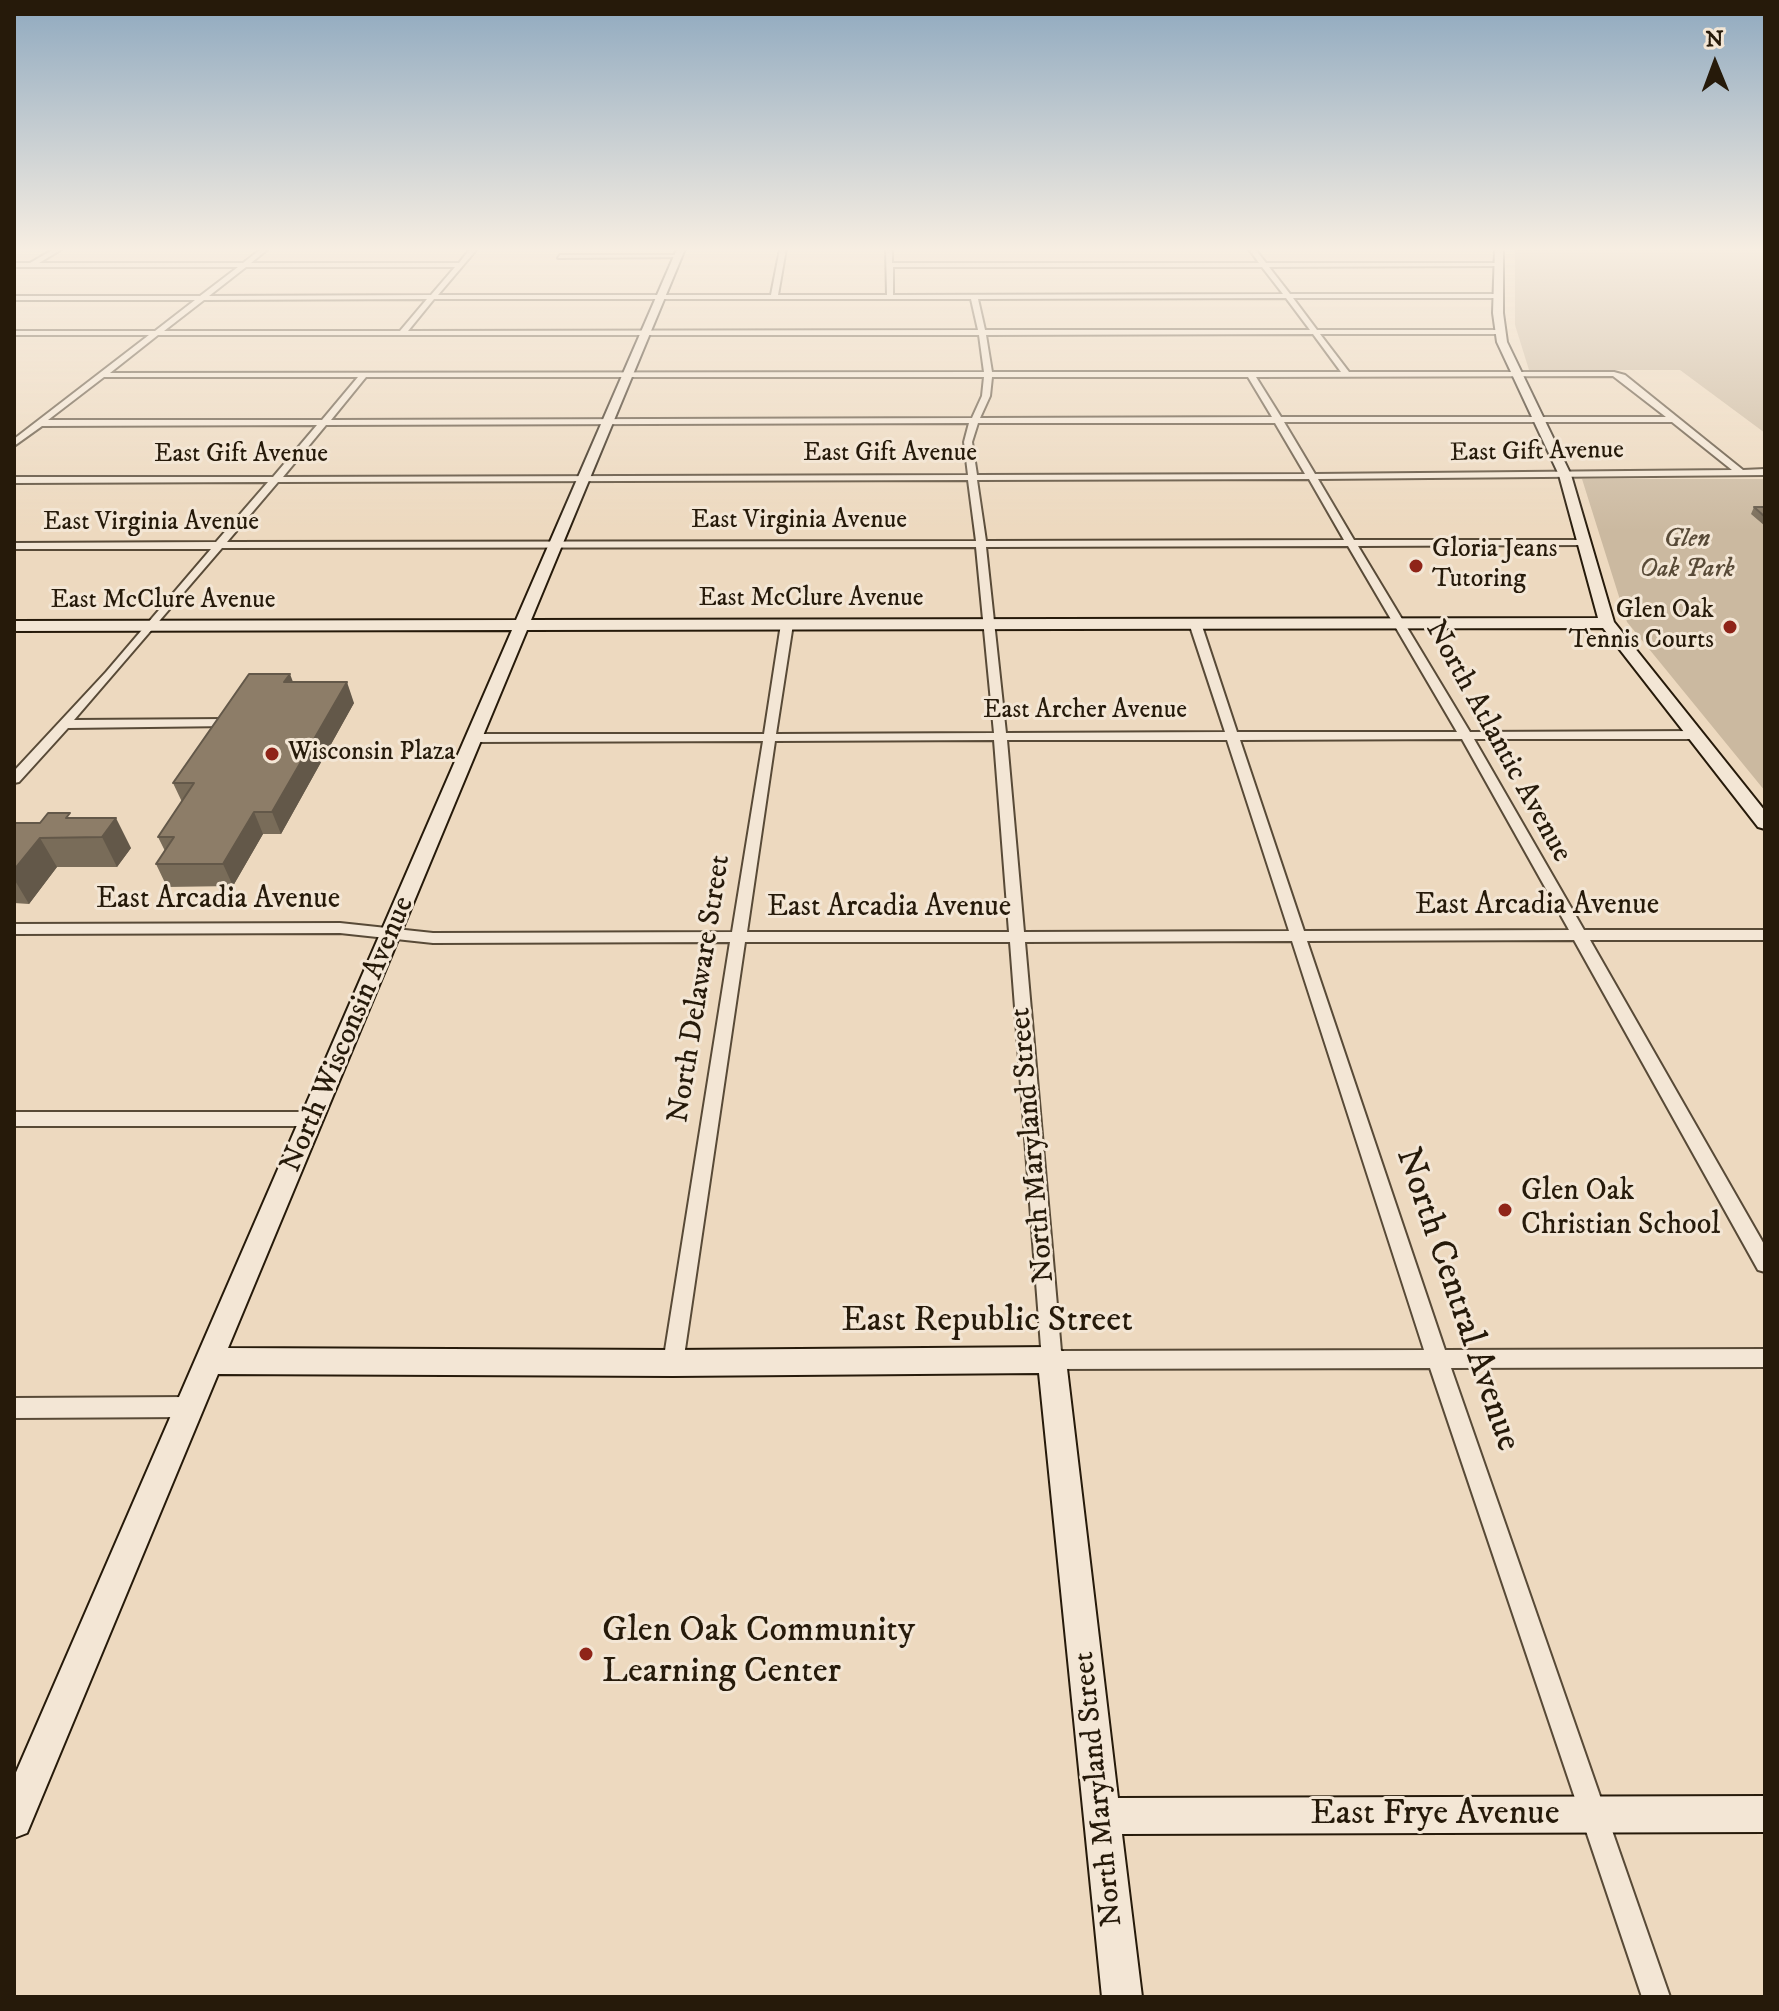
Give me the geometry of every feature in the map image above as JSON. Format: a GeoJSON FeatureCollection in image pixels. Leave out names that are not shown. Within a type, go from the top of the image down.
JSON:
{"type":"FeatureCollection","features":[{"type":"Feature","properties":{"kind":"street"},"geometry":{"type":"LineString","coordinates":[[14,443],[144,343]]}},
{"type":"Feature","properties":{"kind":"street","name":"North Wisconsin Avenue"},"geometry":{"type":"LineString","coordinates":[[14,1820],[643,343]]}},
{"type":"Feature","properties":{"kind":"street","name":"North Maryland Street"},"geometry":{"type":"LineString","coordinates":[[982,343],[988,373],[986,396],[968,439],[991,623],[1052,1360],[1122,1997]]}},
{"type":"Feature","properties":{"kind":"street"},"geometry":{"type":"LineString","coordinates":[[1322,343],[1346,373]]}},
{"type":"Feature","properties":{"kind":"street"},"geometry":{"type":"LineString","coordinates":[[1503,343],[1565,475],[1607,623],[1765,823]]}},
{"type":"Feature","properties":{"kind":"street","name":"North Atlantic Avenue"},"geometry":{"type":"LineString","coordinates":[[1250,373],[1465,734],[1576,935],[1765,1264]]}},
{"type":"Feature","properties":{"kind":"street"},"geometry":{"type":"LineString","coordinates":[[14,779],[66,724],[365,374]]}},
{"type":"Feature","properties":{"kind":"street"},"geometry":{"type":"LineString","coordinates":[[102,375],[1617,374],[1740,472]]}},
{"type":"Feature","properties":{"kind":"street"},"geometry":{"type":"LineString","coordinates":[[40,423],[1676,419]]}},
{"type":"Feature","properties":{"kind":"street","name":"East Gift Avenue"},"geometry":{"type":"LineString","coordinates":[[14,480],[1765,472]]}},
{"type":"Feature","properties":{"kind":"street","name":"East Virginia Avenue"},"geometry":{"type":"LineString","coordinates":[[14,546],[1584,542]]}},
{"type":"Feature","properties":{"kind":"street","name":"North Central Avenue"},"geometry":{"type":"LineString","coordinates":[[1195,623],[1438,1361],[1656,1997]]}},
{"type":"Feature","properties":{"kind":"street","name":"East McClure Avenue"},"geometry":{"type":"LineString","coordinates":[[16,629],[150,626],[1607,623]]}},
{"type":"Feature","properties":{"kind":"street","name":"North Delaware Street"},"geometry":{"type":"LineString","coordinates":[[673,1363],[787,624]]}},
{"type":"Feature","properties":{"kind":"street"},"geometry":{"type":"LineString","coordinates":[[66,724],[227,723]]}},
{"type":"Feature","properties":{"kind":"street","name":"East Archer Avenue"},"geometry":{"type":"LineString","coordinates":[[475,738],[1695,735]]}},
{"type":"Feature","properties":{"kind":"street","name":"East Arcadia Avenue"},"geometry":{"type":"LineString","coordinates":[[14,929],[340,928],[427,938],[1765,935]]}},
{"type":"Feature","properties":{"kind":"street"},"geometry":{"type":"LineString","coordinates":[[14,1119],[314,1119]]}},
{"type":"Feature","properties":{"kind":"street","name":"East Republic Street"},"geometry":{"type":"LineString","coordinates":[[209,1361],[673,1363],[1765,1358]]}},
{"type":"Feature","properties":{"kind":"street"},"geometry":{"type":"LineString","coordinates":[[14,1408],[189,1407]]}},
{"type":"Feature","properties":{"kind":"street","name":"East Frye Avenue"},"geometry":{"type":"LineString","coordinates":[[1104,1816],[1765,1814]]}},
{"type":"Feature","properties":{"kind":"green space"},"geometry":{"type":"Polygon","coordinates":[[[1521,343],[1765,343],[1765,433],[1680,370],[1529,370],[1521,343]]]}},
{"type":"Feature","properties":{"kind":"green space","name":"Glen Oak Park"},"geometry":{"type":"Polygon","coordinates":[[[1582,479],[1765,479],[1765,791],[1627,622],[1582,479]]]}},
{"type":"Feature","properties":{"kind":"building"},"geometry":{"type":"Polygon","coordinates":[[[1754,507],[1765,507],[1765,517],[1754,507]]]}},
{"type":"Feature","properties":{"kind":"building","name":"Wisconsin Plaza"},"geometry":{"type":"Polygon","coordinates":[[[249,674],[290,674],[284,682],[347,682],[272,812],[254,812],[223,864],[156,864],[174,837],[158,837],[194,783],[173,783],[249,674]]]}},
{"type":"Feature","properties":{"kind":"building"},"geometry":{"type":"Polygon","coordinates":[[[48,813],[70,813],[66,818],[116,818],[102,837],[40,838],[14,870],[14,823],[40,823],[48,813]]]}},
{"type":"Feature","properties":{"kind":"place","name":"Gloria Jeans Tutoring"},"geometry":{"type":"Point","coordinates":[1416,566]}},
{"type":"Feature","properties":{"kind":"place","name":"Glen Oak Tennis Courts"},"geometry":{"type":"Point","coordinates":[1730,627]}},
{"type":"Feature","properties":{"kind":"place","name":"Wisconsin Plaza"},"geometry":{"type":"Point","coordinates":[272,754]}},
{"type":"Feature","properties":{"kind":"place","name":"Glen Oak Christian School"},"geometry":{"type":"Point","coordinates":[1505,1210]}},
{"type":"Feature","properties":{"kind":"place","name":"Glen Oak Community Learning Center"},"geometry":{"type":"Point","coordinates":[586,1654]}}]}
